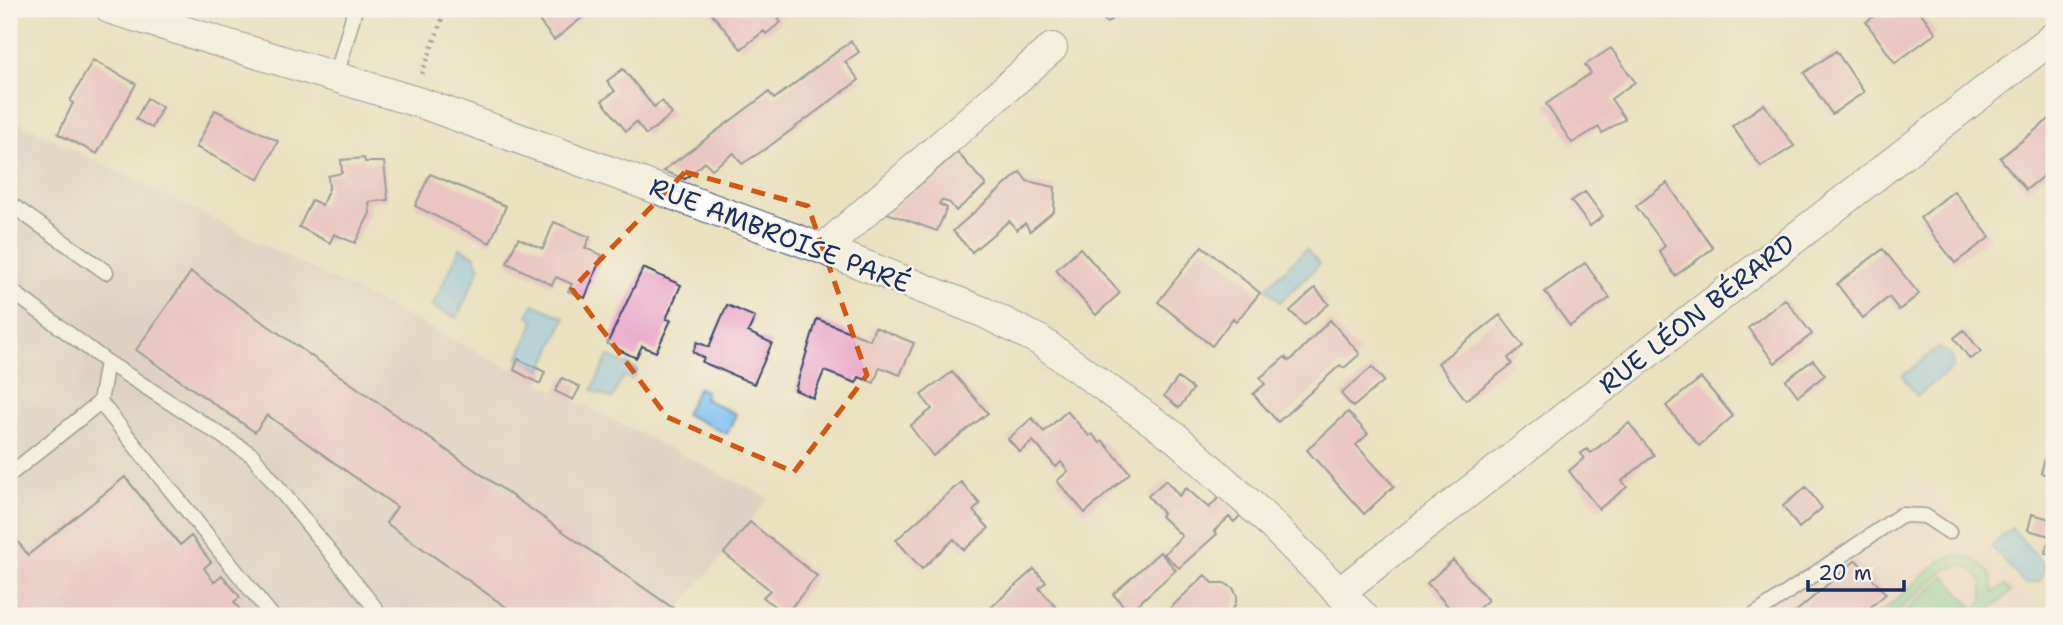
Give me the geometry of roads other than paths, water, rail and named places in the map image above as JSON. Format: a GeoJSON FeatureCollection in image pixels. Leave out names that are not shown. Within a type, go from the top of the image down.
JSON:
{"type":"FeatureCollection","features":[{"type":"Feature","properties":{"kind":"street","name":"RUE AMBROISE PARÉ"},"geometry":{"type":"LineString","coordinates":[[111,9],[413,100],[823,250],[982,312],[1040,340],[1076,363],[1195,454],[1261,514],[1363,616]]}},
{"type":"Feature","properties":{"kind":"street","name":"RUE LÉON BÉRARD"},"geometry":{"type":"LineString","coordinates":[[1340,592],[2054,37]]}},
{"type":"Feature","properties":{"kind":"street"},"geometry":{"type":"LineString","coordinates":[[823,250],[1052,48]]}},
{"type":"Feature","properties":{"kind":"lane"},"geometry":{"type":"LineString","coordinates":[[336,77],[355,9]]}},
{"type":"Feature","properties":{"kind":"lane"},"geometry":{"type":"LineString","coordinates":[[9,203],[106,272]]}},
{"type":"Feature","properties":{"kind":"lane"},"geometry":{"type":"LineString","coordinates":[[9,289],[107,362],[252,455],[376,609],[366,616]]}},
{"type":"Feature","properties":{"kind":"lane"},"geometry":{"type":"LineString","coordinates":[[9,475],[100,402],[107,362]]}},
{"type":"Feature","properties":{"kind":"lane"},"geometry":{"type":"LineString","coordinates":[[100,402],[272,616]]}},
{"type":"Feature","properties":{"kind":"lane"},"geometry":{"type":"LineString","coordinates":[[1753,616],[1901,515],[1925,516],[1949,532]]}},
{"type":"Feature","properties":{"kind":"water"},"geometry":{"type":"Polygon","coordinates":[[[460,248],[474,255],[480,267],[457,318],[432,307],[460,248]]]}},
{"type":"Feature","properties":{"kind":"water"},"geometry":{"type":"Polygon","coordinates":[[[1306,249],[1320,264],[1280,302],[1266,288],[1306,249]]]}},
{"type":"Feature","properties":{"kind":"water"},"geometry":{"type":"Polygon","coordinates":[[[533,304],[565,318],[542,370],[518,359],[534,322],[528,315],[533,304]]]}},
{"type":"Feature","properties":{"kind":"water"},"geometry":{"type":"Polygon","coordinates":[[[1938,348],[1951,354],[1953,368],[1917,396],[1902,376],[1938,348]]]}},
{"type":"Feature","properties":{"kind":"water"},"geometry":{"type":"Polygon","coordinates":[[[608,356],[637,370],[632,380],[623,376],[612,399],[592,390],[608,356]]]}},
{"type":"Feature","properties":{"kind":"water"},"geometry":{"type":"Polygon","coordinates":[[[698,388],[706,391],[704,399],[736,414],[727,434],[685,414],[698,388]]]}},
{"type":"Feature","properties":{"kind":"water"},"geometry":{"type":"Polygon","coordinates":[[[2012,528],[2045,566],[2040,581],[2025,584],[1991,546],[2012,528]]]}}]}
